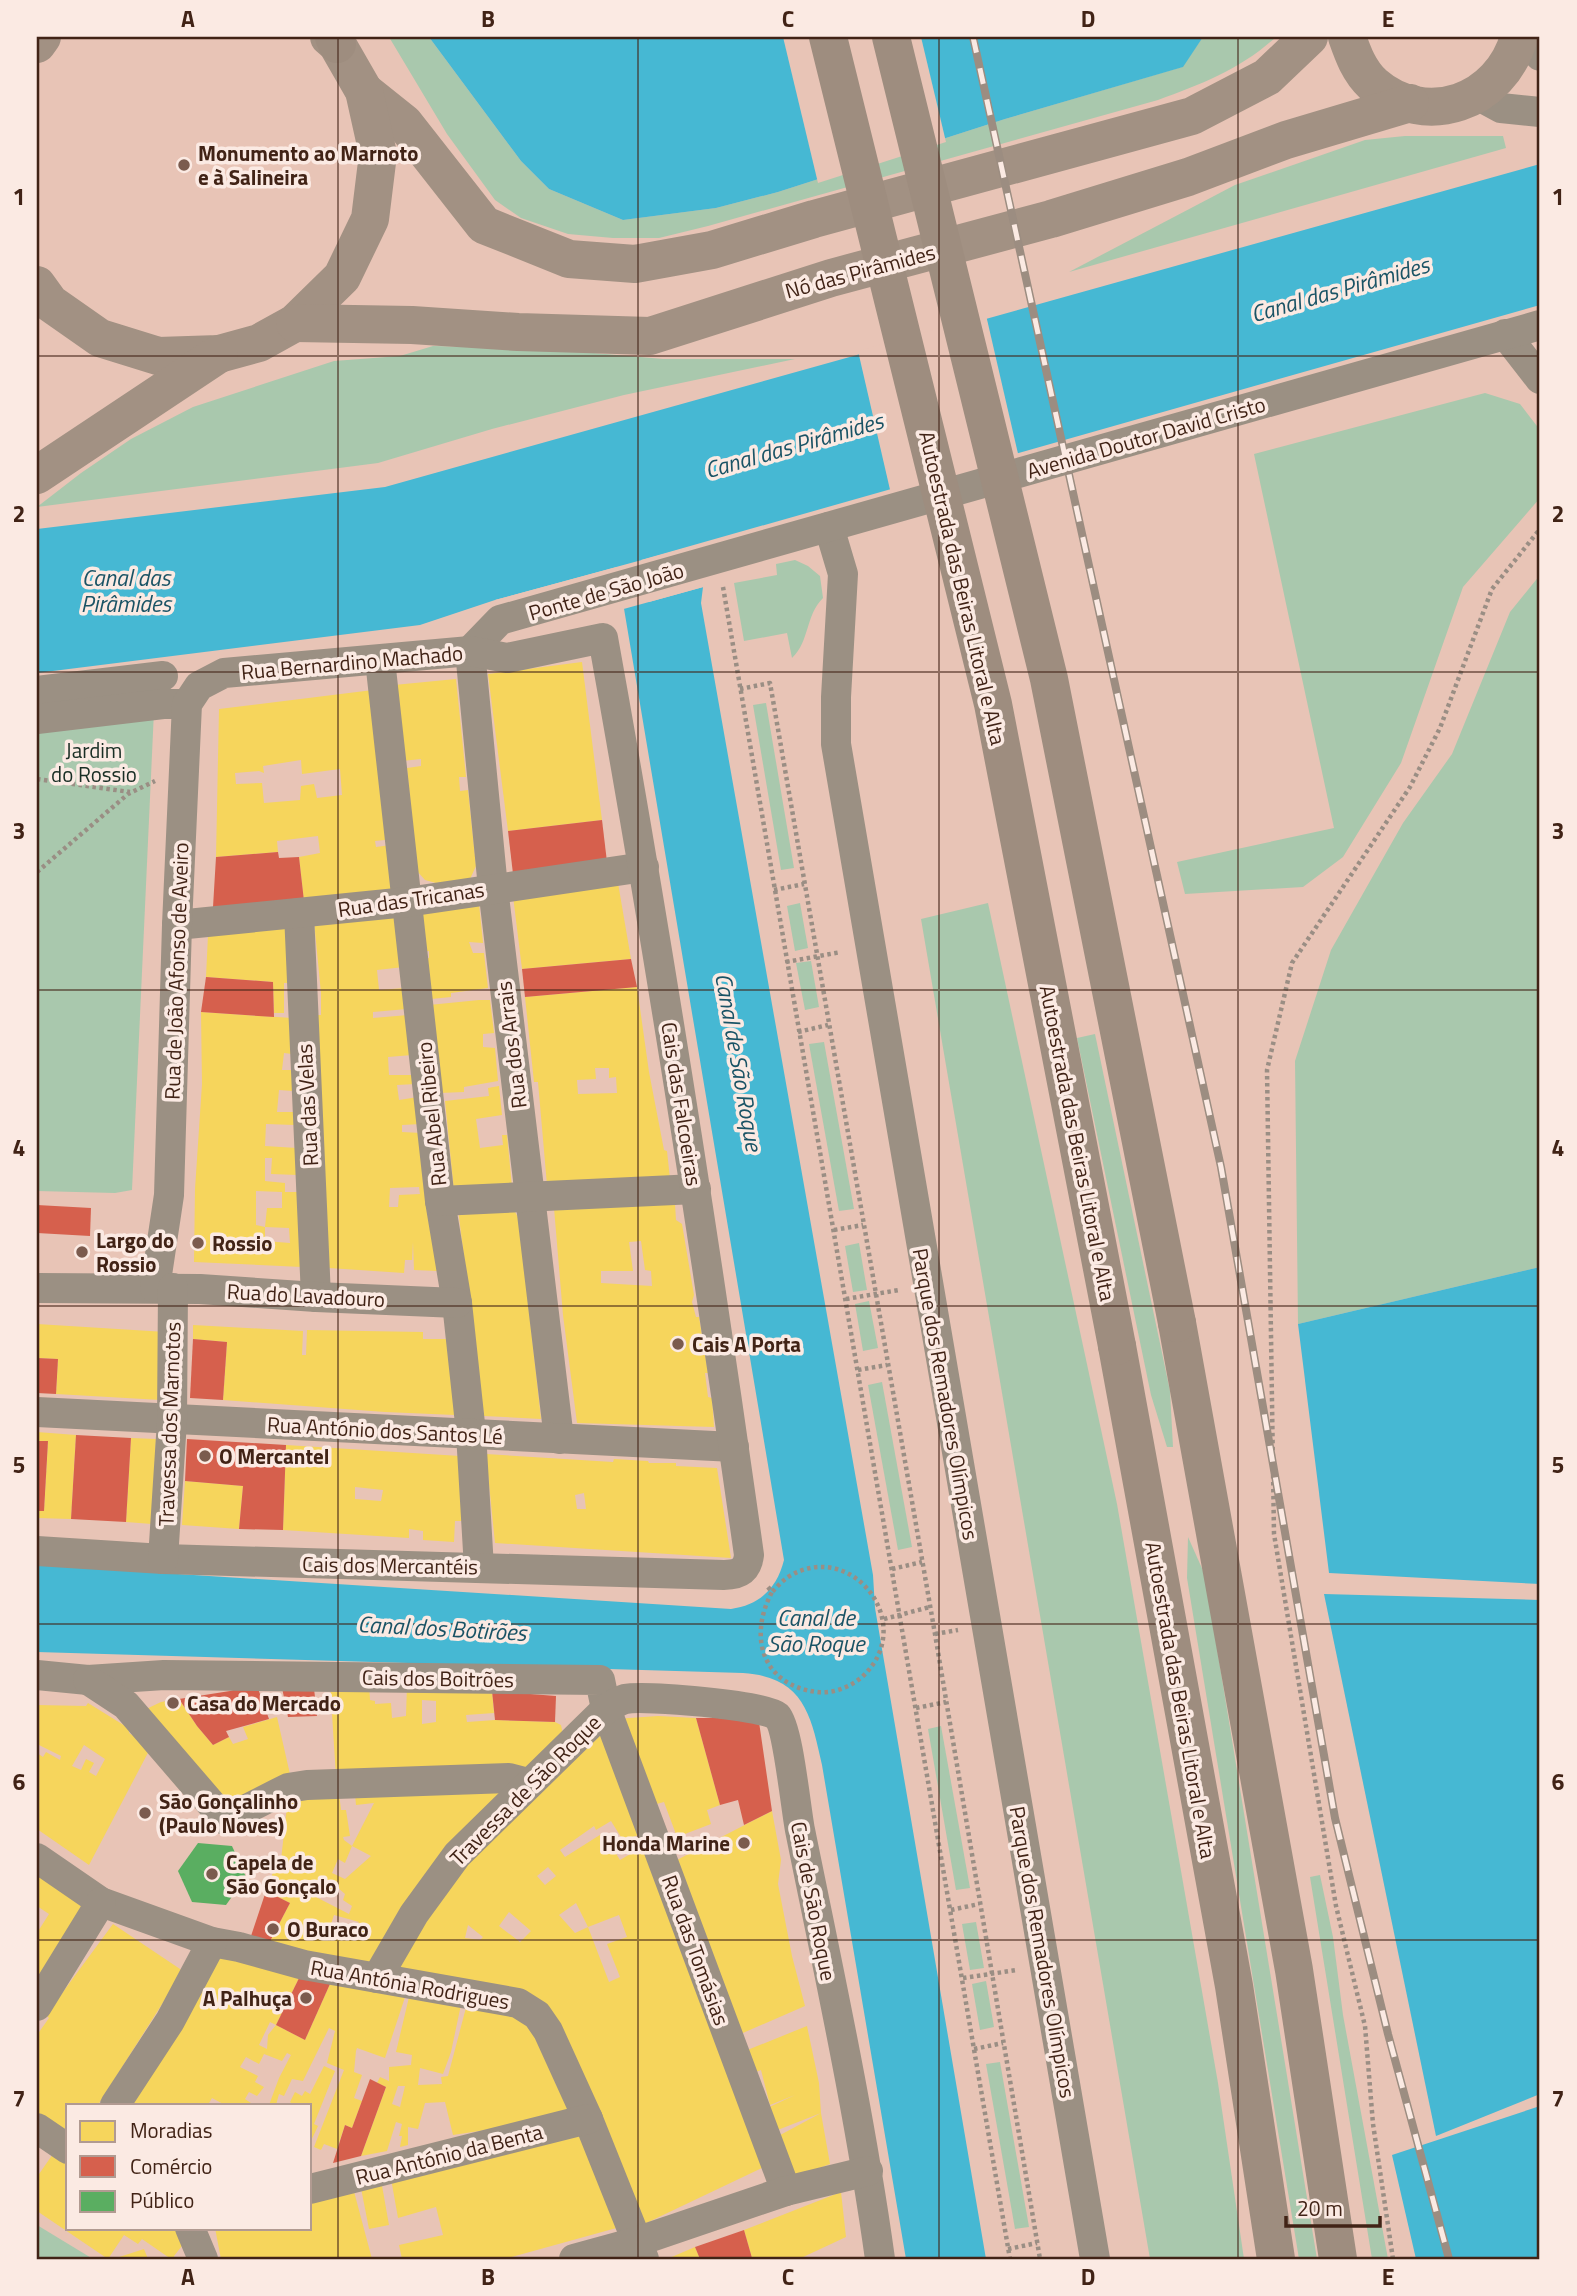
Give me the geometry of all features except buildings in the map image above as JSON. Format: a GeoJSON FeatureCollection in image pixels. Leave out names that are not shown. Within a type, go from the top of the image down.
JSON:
{"type":"FeatureCollection","features":[{"type":"Feature","properties":{"kind":"highway","name":"Autoestrada das Beiras Litoral e Alta"},"geometry":{"type":"LineString","coordinates":[[828,37],[993,704],[1117,1346],[1234,1986],[1276,2259]]}},
{"type":"Feature","properties":{"kind":"highway"},"geometry":{"type":"LineString","coordinates":[[891,37],[1049,680],[1177,1323],[1294,1970],[1338,2259]]}},
{"type":"Feature","properties":{"kind":"main road"},"geometry":{"type":"LineString","coordinates":[[37,44],[42,37]]}},
{"type":"Feature","properties":{"kind":"main road"},"geometry":{"type":"LineString","coordinates":[[364,91],[404,123],[484,225],[569,259],[635,264],[712,250],[814,219],[1192,116],[1267,77],[1309,37]]}},
{"type":"Feature","properties":{"kind":"main road","name":"Nó das Pirâmides"},"geometry":{"type":"LineString","coordinates":[[1347,37],[1355,60],[1372,83],[1395,99],[1422,106],[1450,105],[1477,95],[1499,78],[1514,54],[1520,37]]}},
{"type":"Feature","properties":{"kind":"main road"},"geometry":{"type":"LineString","coordinates":[[37,285],[50,303],[100,338],[158,356],[219,355],[259,343],[295,323],[342,277],[370,219],[378,154],[364,91],[333,39]]}},
{"type":"Feature","properties":{"kind":"main road","name":"Nó das Pirâmides"},"geometry":{"type":"LineString","coordinates":[[295,323],[412,324],[518,332],[650,335],[831,278],[1063,216],[1188,177],[1286,140],[1410,103]]}},
{"type":"Feature","properties":{"kind":"main road"},"geometry":{"type":"LineString","coordinates":[[37,475],[219,355]]}},
{"type":"Feature","properties":{"kind":"street"},"geometry":{"type":"LineString","coordinates":[[1520,37],[1540,56]]}},
{"type":"Feature","properties":{"kind":"street"},"geometry":{"type":"LineString","coordinates":[[1477,95],[1501,108],[1540,112]]}},
{"type":"Feature","properties":{"kind":"street","name":"Avenida Doutor David Cristo"},"geometry":{"type":"LineString","coordinates":[[753,550],[1540,325]]}},
{"type":"Feature","properties":{"kind":"street"},"geometry":{"type":"LineString","coordinates":[[1505,334],[1540,379]]}},
{"type":"Feature","properties":{"kind":"street","name":"Parque dos Remadores Olímpicos"},"geometry":{"type":"LineString","coordinates":[[829,527],[843,574],[836,744],[1095,2259]]}},
{"type":"Feature","properties":{"kind":"street","name":"Ponte de São João"},"geometry":{"type":"LineString","coordinates":[[470,651],[500,620],[753,550]]}},
{"type":"Feature","properties":{"kind":"street","name":"Rua Bernardino Machado"},"geometry":{"type":"LineString","coordinates":[[187,704],[199,686],[224,673],[470,651],[507,658],[603,638]]}},
{"type":"Feature","properties":{"kind":"street","name":"Cais das Falcoeiras"},"geometry":{"type":"LineString","coordinates":[[603,638],[644,867],[696,1189],[749,1555],[743,1571]]}},
{"type":"Feature","properties":{"kind":"street","name":"Rua dos Arrais"},"geometry":{"type":"LineString","coordinates":[[470,651],[493,888],[559,1439]]}},
{"type":"Feature","properties":{"kind":"street","name":"Rua Abel Ribeiro"},"geometry":{"type":"LineString","coordinates":[[380,660],[440,1201],[457,1303],[471,1433],[479,1568]]}},
{"type":"Feature","properties":{"kind":"street"},"geometry":{"type":"LineString","coordinates":[[37,691],[163,676]]}},
{"type":"Feature","properties":{"kind":"street"},"geometry":{"type":"LineString","coordinates":[[37,719],[163,704],[187,704]]}},
{"type":"Feature","properties":{"kind":"street","name":"Rua de João Afonso de Aveiro"},"geometry":{"type":"LineString","coordinates":[[164,1288],[187,704]]}},
{"type":"Feature","properties":{"kind":"street","name":"Rua das Tricanas"},"geometry":{"type":"LineString","coordinates":[[177,925],[407,902],[644,867]]}},
{"type":"Feature","properties":{"kind":"street","name":"Rua das Velas"},"geometry":{"type":"LineString","coordinates":[[299,914],[316,1297]]}},
{"type":"Feature","properties":{"kind":"street"},"geometry":{"type":"LineString","coordinates":[[440,1201],[529,1199],[696,1189]]}},
{"type":"Feature","properties":{"kind":"street"},"geometry":{"type":"LineString","coordinates":[[37,1288],[164,1288]]}},
{"type":"Feature","properties":{"kind":"street","name":"Rua do Lavadouro"},"geometry":{"type":"LineString","coordinates":[[164,1288],[457,1303]]}},
{"type":"Feature","properties":{"kind":"street","name":"Travessa dos Marnotos"},"geometry":{"type":"LineString","coordinates":[[163,1559],[172,1421],[164,1288]]}},
{"type":"Feature","properties":{"kind":"street","name":"Rua António dos Santos Lé"},"geometry":{"type":"LineString","coordinates":[[37,1412],[172,1421],[734,1447]]}},
{"type":"Feature","properties":{"kind":"street","name":"Cais dos Mercantéis"},"geometry":{"type":"LineString","coordinates":[[37,1551],[163,1559],[479,1568],[729,1575],[743,1571]]}},
{"type":"Feature","properties":{"kind":"street","name":"Cais dos Boitrões"},"geometry":{"type":"LineString","coordinates":[[37,1675],[88,1680],[164,1675],[600,1680],[606,1709]]}},
{"type":"Feature","properties":{"kind":"street"},"geometry":{"type":"LineString","coordinates":[[88,1680],[126,1705],[225,1820],[288,1788],[307,1784],[509,1778],[528,1783]]}},
{"type":"Feature","properties":{"kind":"street","name":"Cais de São Roque"},"geometry":{"type":"LineString","coordinates":[[606,1709],[624,1699],[730,1704],[764,1710],[776,1716],[782,1725],[868,2171],[880,2259]]}},
{"type":"Feature","properties":{"kind":"street","name":"Travessa de São Roque"},"geometry":{"type":"LineString","coordinates":[[377,1978],[414,1914],[457,1856],[528,1783],[606,1709]]}},
{"type":"Feature","properties":{"kind":"street","name":"Rua das Tomásias"},"geometry":{"type":"LineString","coordinates":[[606,1709],[786,2191]]}},
{"type":"Feature","properties":{"kind":"street","name":"Rua Antónia Rodrigues"},"geometry":{"type":"LineString","coordinates":[[37,1858],[102,1902],[212,1942],[304,1965],[519,2003],[537,2015],[548,2031],[588,2119],[640,2250]]}},
{"type":"Feature","properties":{"kind":"street"},"geometry":{"type":"LineString","coordinates":[[37,2006],[102,1902]]}},
{"type":"Feature","properties":{"kind":"street"},"geometry":{"type":"LineString","coordinates":[[115,2104],[170,2021],[212,1942]]}},
{"type":"Feature","properties":{"kind":"street","name":"Rua António da Benta"},"geometry":{"type":"LineString","coordinates":[[312,2188],[588,2119]]}},
{"type":"Feature","properties":{"kind":"street"},"geometry":{"type":"LineString","coordinates":[[37,2128],[66,2148]]}},
{"type":"Feature","properties":{"kind":"street"},"geometry":{"type":"LineString","coordinates":[[574,2259],[640,2250],[786,2191],[868,2171]]}},
{"type":"Feature","properties":{"kind":"street"},"geometry":{"type":"LineString","coordinates":[[191,2230],[203,2259]]}},
{"type":"Feature","properties":{"kind":"path"},"geometry":{"type":"LineString","coordinates":[[1393,2259],[1373,2124],[1365,2026],[1336,1906],[1274,1534],[1267,1070],[1292,963],[1409,788],[1440,728],[1492,589],[1540,529]]}},
{"type":"Feature","properties":{"kind":"path"},"geometry":{"type":"LineString","coordinates":[[722,582],[1010,2259]]}},
{"type":"Feature","properties":{"kind":"path"},"geometry":{"type":"LineString","coordinates":[[740,689],[770,682],[1040,2259]]}},
{"type":"Feature","properties":{"kind":"path"},"geometry":{"type":"LineString","coordinates":[[37,779],[131,792]]}},
{"type":"Feature","properties":{"kind":"path"},"geometry":{"type":"LineString","coordinates":[[37,872],[131,792],[158,780]]}},
{"type":"Feature","properties":{"kind":"path"},"geometry":{"type":"LineString","coordinates":[[774,890],[804,884]]}},
{"type":"Feature","properties":{"kind":"path"},"geometry":{"type":"LineString","coordinates":[[786,962],[842,952]]}},
{"type":"Feature","properties":{"kind":"path"},"geometry":{"type":"LineString","coordinates":[[798,1032],[828,1025]]}},
{"type":"Feature","properties":{"kind":"path"},"geometry":{"type":"LineString","coordinates":[[834,1230],[863,1224]]}},
{"type":"Feature","properties":{"kind":"path"},"geometry":{"type":"LineString","coordinates":[[846,1299],[901,1290]]}},
{"type":"Feature","properties":{"kind":"path"},"geometry":{"type":"LineString","coordinates":[[858,1370],[887,1365]]}},
{"type":"Feature","properties":{"kind":"path"},"geometry":{"type":"LineString","coordinates":[[892,1569],[922,1562]]}},
{"type":"Feature","properties":{"kind":"path"},"geometry":{"type":"LineString","coordinates":[[827,1567],[847,1572],[864,1583],[877,1599],[884,1619],[884,1637],[879,1655],[869,1670],[856,1682],[839,1690],[821,1693],[786,1681],[774,1670],[765,1656],[760,1640],[764,1607],[772,1592],[787,1578],[806,1569],[827,1567]]}},
{"type":"Feature","properties":{"kind":"path"},"geometry":{"type":"LineString","coordinates":[[884,1619],[930,1607]]}},
{"type":"Feature","properties":{"kind":"path"},"geometry":{"type":"LineString","coordinates":[[916,1708],[946,1702]]}},
{"type":"Feature","properties":{"kind":"path"},"geometry":{"type":"LineString","coordinates":[[951,1910],[979,1904]]}},
{"type":"Feature","properties":{"kind":"path"},"geometry":{"type":"LineString","coordinates":[[963,1978],[1018,1970]]}},
{"type":"Feature","properties":{"kind":"path"},"geometry":{"type":"LineString","coordinates":[[974,2049],[1003,2043]]}},
{"type":"Feature","properties":{"kind":"path"},"geometry":{"type":"LineString","coordinates":[[1008,2249],[1037,2243]]}},
{"type":"Feature","properties":{"kind":"green space"},"geometry":{"type":"Polygon","coordinates":[[[389,37],[429,37],[521,161],[549,189],[623,220],[716,208],[778,192],[1005,119],[1182,67],[1203,37],[1276,37],[1235,67],[1158,100],[708,226],[659,238],[613,238],[568,234],[521,218],[495,200],[447,134],[389,37]]]}},
{"type":"Feature","properties":{"kind":"green space"},"geometry":{"type":"Polygon","coordinates":[[[1405,136],[1503,136],[1506,148],[1069,272],[1235,185],[1365,140],[1405,136]]]}},
{"type":"Feature","properties":{"kind":"green space"},"geometry":{"type":"Polygon","coordinates":[[[433,346],[548,349],[663,359],[795,359],[624,395],[492,429],[378,463],[37,507],[131,439],[193,407],[334,361],[400,356],[433,346]]]}},
{"type":"Feature","properties":{"kind":"green space"},"geometry":{"type":"Polygon","coordinates":[[[1485,393],[1520,404],[1540,430],[1540,498],[1463,587],[1401,763],[1343,857],[1303,887],[1185,894],[1177,862],[1334,828],[1254,454],[1485,393]]]}},
{"type":"Feature","properties":{"kind":"green space"},"geometry":{"type":"Polygon","coordinates":[[[795,560],[820,576],[823,598],[813,613],[802,644],[792,658],[787,633],[744,641],[734,583],[777,575],[776,564],[795,560]]]}},
{"type":"Feature","properties":{"kind":"green space"},"geometry":{"type":"Polygon","coordinates":[[[1540,575],[1540,1267],[1298,1324],[1295,1061],[1331,950],[1403,823],[1452,754],[1510,612],[1540,575]]]}},
{"type":"Feature","properties":{"kind":"green space","name":"Jardim do Rossio"},"geometry":{"type":"Polygon","coordinates":[[[155,689],[132,1190],[115,1193],[37,1191],[37,704],[155,689]]]}},
{"type":"Feature","properties":{"kind":"green space"},"geometry":{"type":"Polygon","coordinates":[[[766,703],[794,868],[781,870],[753,705],[766,703]]]}},
{"type":"Feature","properties":{"kind":"green space"},"geometry":{"type":"Polygon","coordinates":[[[800,903],[808,948],[795,951],[787,906],[800,903]]]}},
{"type":"Feature","properties":{"kind":"green space"},"geometry":{"type":"Polygon","coordinates":[[[988,903],[1117,1504],[1218,2083],[1244,2259],[1150,2259],[921,919],[988,903]]]}},
{"type":"Feature","properties":{"kind":"green space"},"geometry":{"type":"Polygon","coordinates":[[[811,961],[819,1007],[805,1010],[796,963],[811,961]]]}},
{"type":"Feature","properties":{"kind":"green space"},"geometry":{"type":"Polygon","coordinates":[[[1095,1034],[1170,1391],[1173,1447],[1167,1447],[1151,1395],[1077,1038],[1095,1034]]]}},
{"type":"Feature","properties":{"kind":"green space"},"geometry":{"type":"Polygon","coordinates":[[[824,1042],[854,1209],[839,1211],[809,1044],[824,1042]]]}},
{"type":"Feature","properties":{"kind":"green space"},"geometry":{"type":"Polygon","coordinates":[[[859,1243],[867,1290],[853,1292],[845,1246],[859,1243]]]}},
{"type":"Feature","properties":{"kind":"green space"},"geometry":{"type":"Polygon","coordinates":[[[869,1301],[878,1348],[863,1351],[855,1304],[869,1301]]]}},
{"type":"Feature","properties":{"kind":"green space"},"geometry":{"type":"Polygon","coordinates":[[[882,1382],[912,1547],[898,1550],[868,1385],[882,1382]]]}},
{"type":"Feature","properties":{"kind":"green space"},"geometry":{"type":"Polygon","coordinates":[[[1188,1537],[1205,1575],[1317,2259],[1299,2259],[1187,1578],[1188,1537]]]}},
{"type":"Feature","properties":{"kind":"green space"},"geometry":{"type":"Polygon","coordinates":[[[941,1726],[970,1888],[956,1890],[928,1729],[941,1726]]]}},
{"type":"Feature","properties":{"kind":"green space"},"geometry":{"type":"Polygon","coordinates":[[[1320,1875],[1388,2259],[1372,2259],[1310,1877],[1320,1875]]]}},
{"type":"Feature","properties":{"kind":"green space"},"geometry":{"type":"Polygon","coordinates":[[[976,1922],[984,1968],[970,1970],[962,1924],[976,1922]]]}},
{"type":"Feature","properties":{"kind":"green space"},"geometry":{"type":"Polygon","coordinates":[[[986,1981],[994,2027],[980,2030],[972,1984],[986,1981]]]}},
{"type":"Feature","properties":{"kind":"green space"},"geometry":{"type":"Polygon","coordinates":[[[1000,2062],[1029,2227],[1015,2229],[986,2064],[1000,2062]]]}},
{"type":"Feature","properties":{"kind":"green space"},"geometry":{"type":"Polygon","coordinates":[[[37,2225],[93,2259],[37,2259],[37,2225]]]}},
{"type":"Feature","properties":{"kind":"water"},"geometry":{"type":"Polygon","coordinates":[[[429,37],[1203,37],[1183,67],[1005,119],[778,192],[716,208],[623,220],[549,189],[521,161],[429,37]]]}},
{"type":"Feature","properties":{"kind":"water"},"geometry":{"type":"Polygon","coordinates":[[[1540,164],[1540,305],[641,560],[649,602],[703,587],[701,603],[873,1575],[875,1608],[986,2259],[906,2259],[822,1765],[808,1715],[792,1691],[780,1682],[743,1673],[37,1652],[37,1565],[731,1609],[751,1604],[766,1594],[777,1579],[784,1560],[617,567],[495,600],[420,625],[37,673],[37,529],[385,487],[1540,164]]]}},
{"type":"Feature","properties":{"kind":"water"},"geometry":{"type":"Polygon","coordinates":[[[1540,1267],[1540,1584],[1329,1573],[1298,1324],[1540,1267]]]}},
{"type":"Feature","properties":{"kind":"water"},"geometry":{"type":"Polygon","coordinates":[[[1324,1594],[1540,1600],[1540,2094],[1436,2136],[1324,1594]]]}},
{"type":"Feature","properties":{"kind":"water"},"geometry":{"type":"Polygon","coordinates":[[[1540,2106],[1540,2259],[1416,2259],[1392,2155],[1540,2106]]]}},
{"type":"Feature","properties":{"kind":"pier"},"geometry":{"type":"Polygon","coordinates":[[[783,37],[921,37],[946,142],[818,183],[783,37]]]}},
{"type":"Feature","properties":{"kind":"pier"},"geometry":{"type":"Polygon","coordinates":[[[986,315],[1019,458],[891,494],[858,351],[986,315]]]}},
{"type":"Feature","properties":{"kind":"pier"},"geometry":{"type":"Polygon","coordinates":[[[748,531],[749,534],[645,563],[652,598],[703,584],[707,586],[620,610],[614,571],[496,603],[495,600],[748,531]]]}},
{"type":"Feature","properties":{"kind":"railway"},"geometry":{"type":"LineString","coordinates":[[973,37],[1221,1167],[1335,1818],[1388,2034],[1449,2259]]}},
{"type":"Feature","properties":{"kind":"place","name":"Monumento ao Marnoto e à Salineira"},"geometry":{"type":"Point","coordinates":[184,165]}},
{"type":"Feature","properties":{"kind":"place","name":"Rossio"},"geometry":{"type":"Point","coordinates":[198,1243]}},
{"type":"Feature","properties":{"kind":"place","name":"Largo do Rossio"},"geometry":{"type":"Point","coordinates":[82,1252]}},
{"type":"Feature","properties":{"kind":"place","name":"Cais A Porta"},"geometry":{"type":"Point","coordinates":[678,1344]}},
{"type":"Feature","properties":{"kind":"place","name":"O Mercantel"},"geometry":{"type":"Point","coordinates":[205,1456]}},
{"type":"Feature","properties":{"kind":"place","name":"Casa do Mercado"},"geometry":{"type":"Point","coordinates":[173,1703]}},
{"type":"Feature","properties":{"kind":"place","name":"São Gonçalinho (Paulo Noves)"},"geometry":{"type":"Point","coordinates":[145,1813]}},
{"type":"Feature","properties":{"kind":"place","name":"Honda Marine"},"geometry":{"type":"Point","coordinates":[744,1843]}},
{"type":"Feature","properties":{"kind":"place","name":"Capela de São Gonçalo"},"geometry":{"type":"Point","coordinates":[212,1874]}},
{"type":"Feature","properties":{"kind":"place","name":"O Buraco"},"geometry":{"type":"Point","coordinates":[273,1929]}},
{"type":"Feature","properties":{"kind":"place","name":"A Palhuça"},"geometry":{"type":"Point","coordinates":[306,1998]}},
{"type":"Feature","properties":{"kind":"water label","name":"Canal das Pirâmides"},"geometry":{"type":"Point","coordinates":[1340,289]}},
{"type":"Feature","properties":{"kind":"water label","name":"Canal das Pirâmides"},"geometry":{"type":"Point","coordinates":[794,445]}},
{"type":"Feature","properties":{"kind":"water label","name":"Canal das Pirâmides"},"geometry":{"type":"Point","coordinates":[126,590]}},
{"type":"Feature","properties":{"kind":"water label","name":"Canal de São Roque"},"geometry":{"type":"Point","coordinates":[739,1062]}},
{"type":"Feature","properties":{"kind":"water label","name":"Canal dos Botirões"},"geometry":{"type":"Point","coordinates":[442,1628]}},
{"type":"Feature","properties":{"kind":"water label","name":"Canal de São Roque"},"geometry":{"type":"Point","coordinates":[816,1630]}}]}
